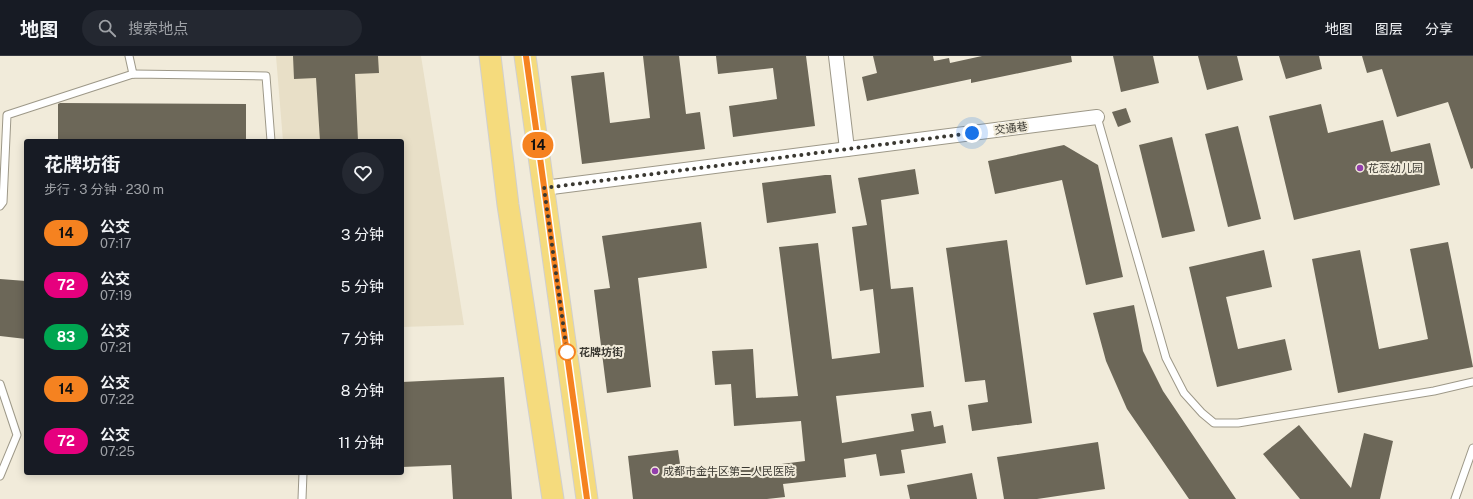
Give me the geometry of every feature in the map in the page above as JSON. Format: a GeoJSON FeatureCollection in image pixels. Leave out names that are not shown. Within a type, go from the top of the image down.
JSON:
{"type":"FeatureCollection","features":[{"type":"Feature","properties":{"kind":"main road"},"geometry":{"type":"LineString","coordinates":[[490,56],[508,205],[553,499]]}},
{"type":"Feature","properties":{"kind":"main road"},"geometry":{"type":"LineString","coordinates":[[526,56],[587,499]]}},
{"type":"Feature","properties":{"kind":"street"},"geometry":{"type":"LineString","coordinates":[[836,56],[847,149]]}},
{"type":"Feature","properties":{"kind":"street","name":"交通巷"},"geometry":{"type":"LineString","coordinates":[[544,188],[1098,117]]}},
{"type":"Feature","properties":{"kind":"lane"},"geometry":{"type":"LineString","coordinates":[[129,56],[133,74]]}},
{"type":"Feature","properties":{"kind":"lane"},"geometry":{"type":"LineString","coordinates":[[0,206],[3,202],[7,115],[133,74],[266,76],[271,139]]}},
{"type":"Feature","properties":{"kind":"lane"},"geometry":{"type":"LineString","coordinates":[[1098,117],[1166,358],[1184,393],[1202,413],[1214,423],[1238,423],[1434,391],[1473,382]]}},
{"type":"Feature","properties":{"kind":"lane"},"geometry":{"type":"LineString","coordinates":[[0,384],[17,435],[0,476]]}},
{"type":"Feature","properties":{"kind":"lane"},"geometry":{"type":"LineString","coordinates":[[1455,499],[1473,448]]}},
{"type":"Feature","properties":{"kind":"lane"},"geometry":{"type":"LineString","coordinates":[[302,499],[303,475]]}},
{"type":"Feature","properties":{"kind":"shaded area"},"geometry":{"type":"Polygon","coordinates":[[[276,56],[421,56],[464,325],[404,327],[404,139],[283,139],[276,56]]]}},
{"type":"Feature","properties":{"kind":"building"},"geometry":{"type":"Polygon","coordinates":[[[293,56],[378,56],[379,73],[355,74],[358,139],[320,139],[316,78],[294,79],[293,56]]]}},
{"type":"Feature","properties":{"kind":"building"},"geometry":{"type":"Polygon","coordinates":[[[643,56],[679,56],[686,114],[700,112],[705,149],[582,164],[571,76],[604,72],[610,123],[650,118],[643,56]]]}},
{"type":"Feature","properties":{"kind":"building"},"geometry":{"type":"Polygon","coordinates":[[[716,56],[806,56],[815,126],[733,137],[729,106],[777,99],[773,68],[718,74],[716,56]]]}},
{"type":"Feature","properties":{"kind":"building"},"geometry":{"type":"Polygon","coordinates":[[[873,56],[933,56],[934,61],[949,58],[950,63],[982,56],[1071,56],[1072,62],[971,83],[971,79],[867,101],[862,77],[877,73],[873,56]]]}},
{"type":"Feature","properties":{"kind":"building"},"geometry":{"type":"Polygon","coordinates":[[[1113,56],[1153,56],[1159,83],[1121,92],[1113,56]]]}},
{"type":"Feature","properties":{"kind":"building"},"geometry":{"type":"Polygon","coordinates":[[[1198,56],[1237,56],[1243,80],[1207,90],[1198,56]]]}},
{"type":"Feature","properties":{"kind":"building"},"geometry":{"type":"Polygon","coordinates":[[[1279,56],[1319,56],[1322,69],[1286,79],[1279,56]]]}},
{"type":"Feature","properties":{"kind":"building"},"geometry":{"type":"Polygon","coordinates":[[[1362,56],[1473,56],[1473,168],[1471,169],[1448,102],[1397,117],[1382,69],[1367,73],[1362,56]]]}},
{"type":"Feature","properties":{"kind":"building"},"geometry":{"type":"Polygon","coordinates":[[[58,104],[246,104],[246,139],[58,139],[58,104]]]}},
{"type":"Feature","properties":{"kind":"building"},"geometry":{"type":"Polygon","coordinates":[[[1321,104],[1328,133],[1383,120],[1391,152],[1430,143],[1440,185],[1294,220],[1269,116],[1321,104]]]}},
{"type":"Feature","properties":{"kind":"building"},"geometry":{"type":"Polygon","coordinates":[[[1126,108],[1131,122],[1118,127],[1112,112],[1126,108]]]}},
{"type":"Feature","properties":{"kind":"building"},"geometry":{"type":"Polygon","coordinates":[[[1238,126],[1261,219],[1228,227],[1205,134],[1238,126]]]}},
{"type":"Feature","properties":{"kind":"building"},"geometry":{"type":"Polygon","coordinates":[[[1172,137],[1195,231],[1162,238],[1139,145],[1172,137]]]}},
{"type":"Feature","properties":{"kind":"building"},"geometry":{"type":"Polygon","coordinates":[[[1064,145],[1098,165],[1123,277],[1086,285],[1062,180],[995,194],[988,161],[1064,145]]]}},
{"type":"Feature","properties":{"kind":"building"},"geometry":{"type":"Polygon","coordinates":[[[915,169],[919,194],[881,200],[891,289],[913,287],[924,387],[836,396],[842,443],[914,431],[911,414],[931,411],[934,427],[943,425],[946,443],[901,450],[905,473],[880,476],[876,454],[844,459],[846,477],[783,484],[785,497],[767,499],[633,499],[628,456],[678,450],[682,477],[805,461],[801,421],[734,426],[731,384],[715,385],[712,351],[753,349],[756,398],[798,396],[779,247],[818,243],[832,359],[880,353],[873,289],[860,291],[852,227],[867,225],[858,178],[915,169]]]}},
{"type":"Feature","properties":{"kind":"building"},"geometry":{"type":"Polygon","coordinates":[[[831,175],[836,213],[767,223],[762,183],[831,175]]]}},
{"type":"Feature","properties":{"kind":"building"},"geometry":{"type":"Polygon","coordinates":[[[701,222],[707,268],[638,278],[651,387],[607,393],[594,290],[610,288],[602,236],[701,222]]]}},
{"type":"Feature","properties":{"kind":"building"},"geometry":{"type":"Polygon","coordinates":[[[1007,240],[1032,423],[972,431],[968,405],[988,402],[985,380],[965,382],[946,248],[1007,240]]]}},
{"type":"Feature","properties":{"kind":"building"},"geometry":{"type":"Polygon","coordinates":[[[1448,242],[1473,367],[1338,393],[1312,259],[1360,250],[1379,349],[1428,339],[1410,249],[1448,242]]]}},
{"type":"Feature","properties":{"kind":"building"},"geometry":{"type":"Polygon","coordinates":[[[1264,250],[1272,287],[1226,297],[1238,349],[1285,339],[1292,370],[1217,387],[1189,267],[1264,250]]]}},
{"type":"Feature","properties":{"kind":"building"},"geometry":{"type":"Polygon","coordinates":[[[0,279],[24,281],[24,339],[0,336],[0,279]]]}},
{"type":"Feature","properties":{"kind":"building"},"geometry":{"type":"Polygon","coordinates":[[[1134,305],[1143,351],[1163,391],[1236,499],[1189,499],[1127,409],[1106,361],[1093,313],[1134,305]]]}},
{"type":"Feature","properties":{"kind":"building"},"geometry":{"type":"Polygon","coordinates":[[[504,377],[512,499],[453,499],[451,465],[404,467],[404,382],[504,377]]]}},
{"type":"Feature","properties":{"kind":"building"},"geometry":{"type":"Polygon","coordinates":[[[1299,425],[1351,488],[1364,433],[1393,441],[1380,499],[1300,499],[1263,454],[1299,425]]]}},
{"type":"Feature","properties":{"kind":"building"},"geometry":{"type":"Polygon","coordinates":[[[1098,442],[1105,489],[1037,499],[1004,499],[997,457],[1098,442]]]}},
{"type":"Feature","properties":{"kind":"building"},"geometry":{"type":"Polygon","coordinates":[[[972,473],[977,499],[910,499],[907,485],[972,473]]]}},
{"type":"Feature","properties":{"kind":"bus line","name":"14"},"geometry":{"type":"LineString","coordinates":[[526,56],[587,499]]}},
{"type":"Feature","properties":{"kind":"place","name":"花蕊幼儿园"},"geometry":{"type":"Point","coordinates":[1360,168]}},
{"type":"Feature","properties":{"kind":"place","name":"花牌坊街"},"geometry":{"type":"Point","coordinates":[567,352]}},
{"type":"Feature","properties":{"kind":"place","name":"成都市金牛区第二人民医院"},"geometry":{"type":"Point","coordinates":[655,471]}},
{"type":"Feature","properties":{"kind":"route"},"geometry":{"type":"LineString","coordinates":[[567,352],[568,359],[544,188],[972,133]]}}]}
